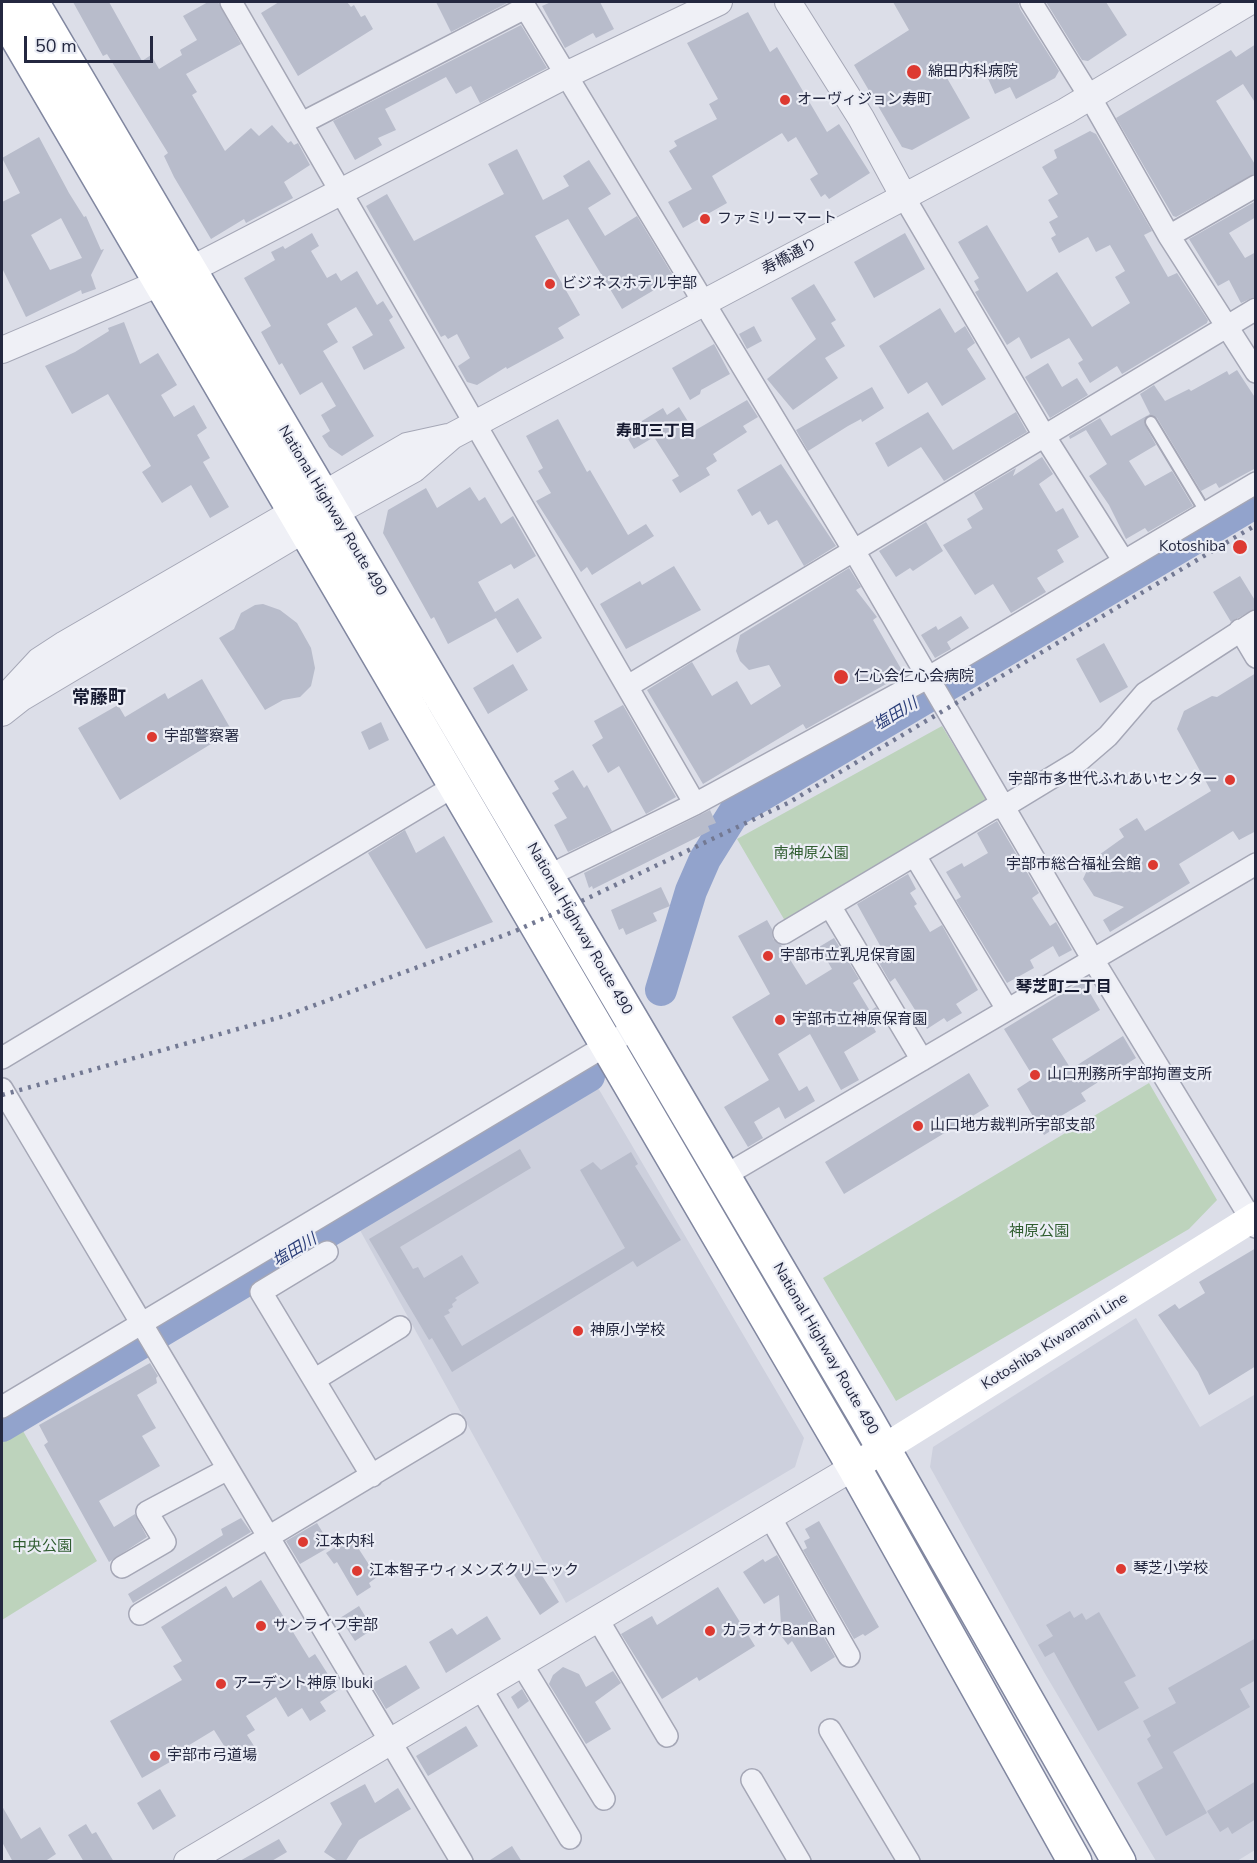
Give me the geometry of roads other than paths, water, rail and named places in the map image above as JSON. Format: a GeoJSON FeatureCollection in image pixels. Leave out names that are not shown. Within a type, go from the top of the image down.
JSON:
{"type":"FeatureCollection","features":[{"type":"Feature","properties":{"kind":"highway","name":"National Highway Route 490"},"geometry":{"type":"LineString","coordinates":[[32,2],[176,277],[299,520],[854,1467],[1071,1860]]}},
{"type":"Feature","properties":{"kind":"highway","name":"National Highway Route 490"},"geometry":{"type":"LineString","coordinates":[[2,12],[11,49],[176,277],[328,504],[884,1449],[1113,1850]]}},
{"type":"Feature","properties":{"kind":"main road","name":"Kotoshiba Kiwanami Line"},"geometry":{"type":"LineString","coordinates":[[854,1467],[1254,1221]]}},
{"type":"Feature","properties":{"kind":"street"},"geometry":{"type":"LineString","coordinates":[[4,342],[176,277],[566,75],[719,2]]}},
{"type":"Feature","properties":{"kind":"street"},"geometry":{"type":"LineString","coordinates":[[788,2],[861,118],[904,197],[1045,437],[1123,560]]}},
{"type":"Feature","properties":{"kind":"street"},"geometry":{"type":"LineString","coordinates":[[1031,2],[1090,97],[1169,236],[1256,372]]}},
{"type":"Feature","properties":{"kind":"street","name":"寿橋通り"},"geometry":{"type":"LineString","coordinates":[[299,520],[328,504],[407,446],[452,436],[705,303],[1090,97],[1249,2]]}},
{"type":"Feature","properties":{"kind":"street"},"geometry":{"type":"LineString","coordinates":[[240,5],[302,123],[695,804]]}},
{"type":"Feature","properties":{"kind":"street"},"geometry":{"type":"LineString","coordinates":[[302,123],[524,5],[853,549],[1092,958],[1254,1221]]}},
{"type":"Feature","properties":{"kind":"street"},"geometry":{"type":"LineString","coordinates":[[1169,236],[1256,186]]}},
{"type":"Feature","properties":{"kind":"street"},"geometry":{"type":"LineString","coordinates":[[628,686],[1256,309]]}},
{"type":"Feature","properties":{"kind":"street"},"geometry":{"type":"LineString","coordinates":[[548,876],[935,687],[1123,560],[1256,483]]}},
{"type":"Feature","properties":{"kind":"street"},"geometry":{"type":"LineString","coordinates":[[2,701],[39,661],[65,644],[299,520]]}},
{"type":"Feature","properties":{"kind":"street"},"geometry":{"type":"LineString","coordinates":[[2,713],[21,698],[299,520]]}},
{"type":"Feature","properties":{"kind":"street"},"geometry":{"type":"LineString","coordinates":[[784,933],[992,809],[1005,806],[1079,761],[1108,736],[1145,693],[1248,625],[1256,657]]}},
{"type":"Feature","properties":{"kind":"street"},"geometry":{"type":"LineString","coordinates":[[2,1058],[456,785]]}},
{"type":"Feature","properties":{"kind":"street"},"geometry":{"type":"LineString","coordinates":[[915,856],[1007,1009]]}},
{"type":"Feature","properties":{"kind":"street"},"geometry":{"type":"LineString","coordinates":[[724,1176],[1092,958],[1256,864]]}},
{"type":"Feature","properties":{"kind":"street"},"geometry":{"type":"LineString","coordinates":[[830,906],[922,1060]]}},
{"type":"Feature","properties":{"kind":"street"},"geometry":{"type":"LineString","coordinates":[[2,1407],[148,1334],[607,1043],[637,1027]]}},
{"type":"Feature","properties":{"kind":"street"},"geometry":{"type":"LineString","coordinates":[[2,1089],[462,1862]]}},
{"type":"Feature","properties":{"kind":"street"},"geometry":{"type":"LineString","coordinates":[[327,1252],[261,1292],[372,1476]]}},
{"type":"Feature","properties":{"kind":"street"},"geometry":{"type":"LineString","coordinates":[[314,1380],[400,1327]]}},
{"type":"Feature","properties":{"kind":"street"},"geometry":{"type":"LineString","coordinates":[[141,1614],[455,1425]]}},
{"type":"Feature","properties":{"kind":"street"},"geometry":{"type":"LineString","coordinates":[[187,1862],[854,1467]]}},
{"type":"Feature","properties":{"kind":"street"},"geometry":{"type":"LineString","coordinates":[[122,1567],[165,1542],[147,1512],[228,1469]]}},
{"type":"Feature","properties":{"kind":"street"},"geometry":{"type":"LineString","coordinates":[[770,1517],[849,1656]]}},
{"type":"Feature","properties":{"kind":"street"},"geometry":{"type":"LineString","coordinates":[[597,1618],[667,1736]]}},
{"type":"Feature","properties":{"kind":"street"},"geometry":{"type":"LineString","coordinates":[[521,1663],[604,1799]]}},
{"type":"Feature","properties":{"kind":"street"},"geometry":{"type":"LineString","coordinates":[[480,1687],[570,1838]]}},
{"type":"Feature","properties":{"kind":"street"},"geometry":{"type":"LineString","coordinates":[[830,1730],[909,1862]]}},
{"type":"Feature","properties":{"kind":"street"},"geometry":{"type":"LineString","coordinates":[[752,1780],[800,1862]]}},
{"type":"Feature","properties":{"kind":"street"},"geometry":{"type":"LineString","coordinates":[[1071,1860],[1113,1850]]}},
{"type":"Feature","properties":{"kind":"lane"},"geometry":{"type":"LineString","coordinates":[[1151,422],[1206,513]]}},
{"type":"Feature","properties":{"kind":"waterway","name":"塩田川"},"geometry":{"type":"LineString","coordinates":[[661,990],[691,891],[705,859],[735,811],[1256,502]]}},
{"type":"Feature","properties":{"kind":"waterway","name":"塩田川"},"geometry":{"type":"LineString","coordinates":[[2,1426],[589,1076]]}},
{"type":"Feature","properties":{"kind":"railway"},"geometry":{"type":"LineString","coordinates":[[2,1095],[288,1015],[513,932],[567,908],[788,803],[1256,525]]}},
{"type":"Feature","properties":{"kind":"place","name":"綿田内科病院"},"geometry":{"type":"Point","coordinates":[914,72]}},
{"type":"Feature","properties":{"kind":"place","name":"オーヴィジョン寿町"},"geometry":{"type":"Point","coordinates":[785,100]}},
{"type":"Feature","properties":{"kind":"place","name":"ファミリーマート"},"geometry":{"type":"Point","coordinates":[705,219]}},
{"type":"Feature","properties":{"kind":"place","name":"ビジネスホテル宇部"},"geometry":{"type":"Point","coordinates":[550,284]}},
{"type":"Feature","properties":{"kind":"place","name":"Kotoshiba"},"geometry":{"type":"Point","coordinates":[1240,547]}},
{"type":"Feature","properties":{"kind":"place","name":"仁心会仁心会病院"},"geometry":{"type":"Point","coordinates":[841,677]}},
{"type":"Feature","properties":{"kind":"place","name":"宇部警察署"},"geometry":{"type":"Point","coordinates":[152,737]}},
{"type":"Feature","properties":{"kind":"place","name":"宇部市多世代ふれあいセンター"},"geometry":{"type":"Point","coordinates":[1230,780]}},
{"type":"Feature","properties":{"kind":"place","name":"宇部市総合福祉会館"},"geometry":{"type":"Point","coordinates":[1153,865]}},
{"type":"Feature","properties":{"kind":"place","name":"宇部市立乳児保育園"},"geometry":{"type":"Point","coordinates":[768,956]}},
{"type":"Feature","properties":{"kind":"place","name":"宇部市立神原保育園"},"geometry":{"type":"Point","coordinates":[780,1020]}},
{"type":"Feature","properties":{"kind":"place","name":"山口刑務所宇部拘置支所"},"geometry":{"type":"Point","coordinates":[1035,1075]}},
{"type":"Feature","properties":{"kind":"place","name":"山口地方裁判所宇部支部"},"geometry":{"type":"Point","coordinates":[918,1126]}},
{"type":"Feature","properties":{"kind":"place","name":"神原小学校"},"geometry":{"type":"Point","coordinates":[578,1331]}},
{"type":"Feature","properties":{"kind":"place","name":"江本内科"},"geometry":{"type":"Point","coordinates":[303,1542]}},
{"type":"Feature","properties":{"kind":"place","name":"琴芝小学校"},"geometry":{"type":"Point","coordinates":[1121,1569]}},
{"type":"Feature","properties":{"kind":"place","name":"江本智子ウィメンズクリニック"},"geometry":{"type":"Point","coordinates":[357,1571]}},
{"type":"Feature","properties":{"kind":"place","name":"サンライフ宇部"},"geometry":{"type":"Point","coordinates":[261,1626]}},
{"type":"Feature","properties":{"kind":"place","name":"カラオケBanBan"},"geometry":{"type":"Point","coordinates":[710,1631]}},
{"type":"Feature","properties":{"kind":"place","name":"アーデント神原 Ibuki"},"geometry":{"type":"Point","coordinates":[221,1684]}},
{"type":"Feature","properties":{"kind":"place","name":"宇部市弓道場"},"geometry":{"type":"Point","coordinates":[155,1756]}},
{"type":"Feature","properties":{"kind":"district","name":"寿町三丁目"},"geometry":{"type":"Point","coordinates":[656,432]}},
{"type":"Feature","properties":{"kind":"district","name":"常藤町"},"geometry":{"type":"Point","coordinates":[99,699]}},
{"type":"Feature","properties":{"kind":"district","name":"琴芝町二丁目"},"geometry":{"type":"Point","coordinates":[1064,988]}},
{"type":"Feature","properties":{"kind":"park label","name":"南神原公園"},"geometry":{"type":"Point","coordinates":[811,854]}},
{"type":"Feature","properties":{"kind":"park label","name":"神原公園"},"geometry":{"type":"Point","coordinates":[1039,1232]}},
{"type":"Feature","properties":{"kind":"park label","name":"中央公園"},"geometry":{"type":"Point","coordinates":[42,1547]}}]}
